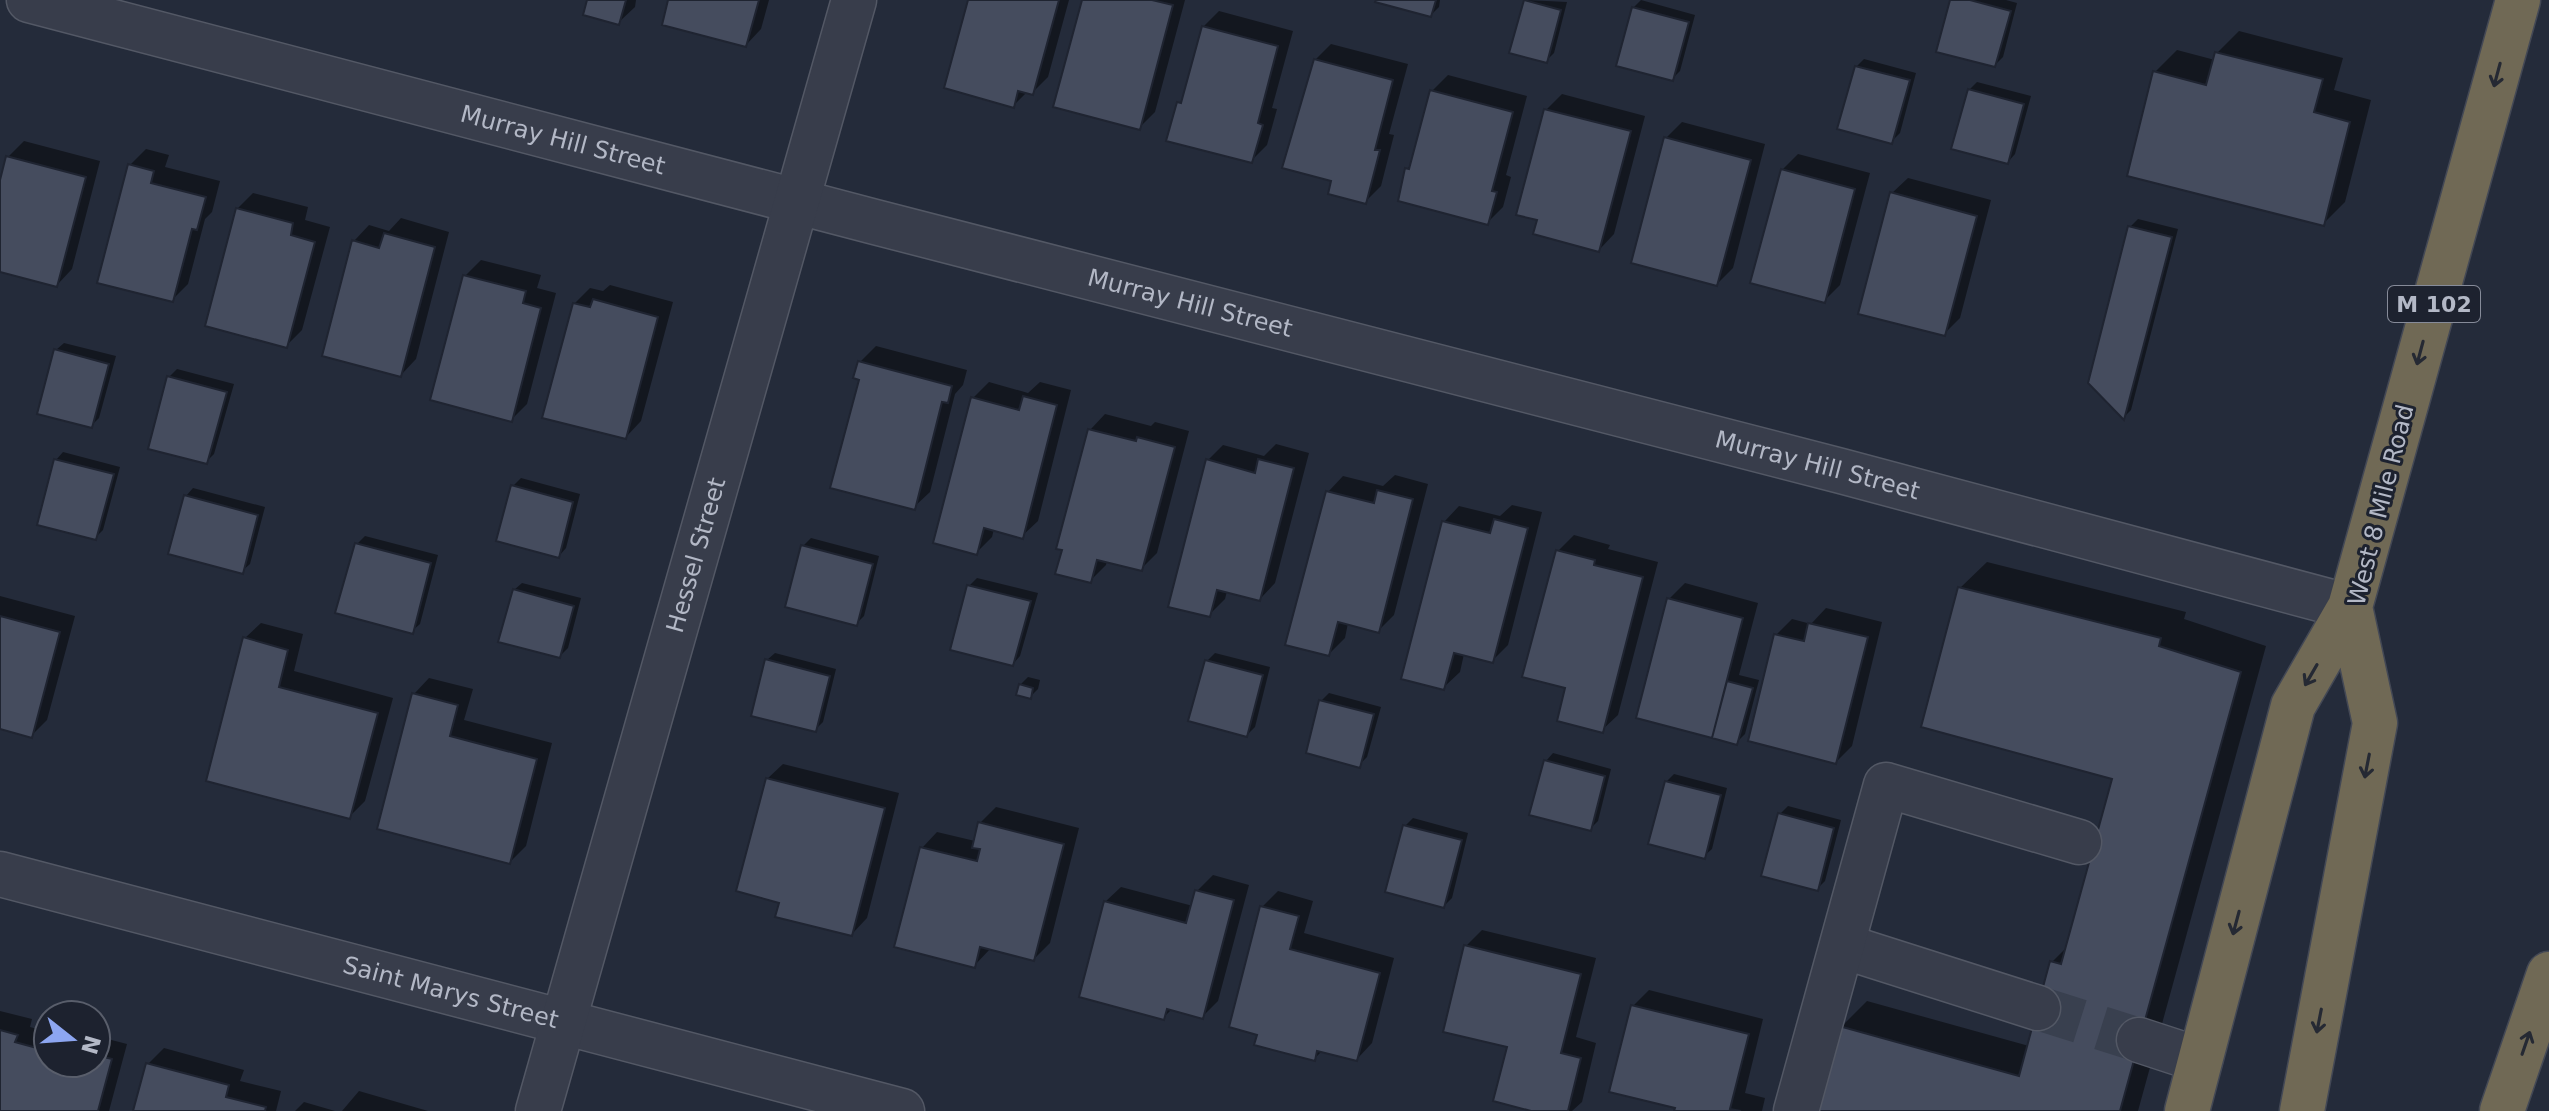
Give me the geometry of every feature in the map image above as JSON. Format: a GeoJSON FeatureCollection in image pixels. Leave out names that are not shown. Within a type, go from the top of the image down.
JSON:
{"type":"FeatureCollection","features":[{"type":"Feature","properties":{"kind":"highway","name":"West 8 Mile Road"},"geometry":{"type":"LineString","coordinates":[[2302,1111],[2375,723],[2350,607],[2518,0]]}},
{"type":"Feature","properties":{"kind":"highway"},"geometry":{"type":"LineString","coordinates":[[2187,1111],[2293,706],[2350,607]]}},
{"type":"Feature","properties":{"kind":"highway"},"geometry":{"type":"LineString","coordinates":[[2502,1111],[2549,974]]}},
{"type":"Feature","properties":{"kind":"street","name":"Murray Hill Street"},"geometry":{"type":"LineString","coordinates":[[29,0],[1826,467],[2350,607]]}},
{"type":"Feature","properties":{"kind":"street","name":"Hessel Street"},"geometry":{"type":"LineString","coordinates":[[538,1111],[854,0]]}},
{"type":"Feature","properties":{"kind":"street"},"geometry":{"type":"LineString","coordinates":[[1796,1111],[1886,785],[2079,842]]}},
{"type":"Feature","properties":{"kind":"street","name":"Saint Marys Street"},"geometry":{"type":"LineString","coordinates":[[0,874],[902,1111]]}},
{"type":"Feature","properties":{"kind":"street"},"geometry":{"type":"LineString","coordinates":[[1843,946],[2038,1008]]}},
{"type":"Feature","properties":{"kind":"street"},"geometry":{"type":"LineString","coordinates":[[2139,1040],[2200,1060]]}},
{"type":"Feature","properties":{"kind":"building"},"geometry":{"type":"Polygon","coordinates":[[[587,0],[626,0],[619,25],[583,15],[587,0]]]}},
{"type":"Feature","properties":{"kind":"building"},"geometry":{"type":"Polygon","coordinates":[[[668,0],[759,0],[746,47],[662,25],[668,0]]]}},
{"type":"Feature","properties":{"kind":"building"},"geometry":{"type":"Polygon","coordinates":[[[968,0],[1059,0],[1033,95],[1018,91],[1014,108],[944,88],[968,0]]]}},
{"type":"Feature","properties":{"kind":"building"},"geometry":{"type":"Polygon","coordinates":[[[1082,0],[1152,0],[1173,5],[1140,130],[1053,107],[1082,0]]]}},
{"type":"Feature","properties":{"kind":"building"},"geometry":{"type":"Polygon","coordinates":[[[1376,0],[1436,0],[1431,17],[1376,0]]]}},
{"type":"Feature","properties":{"kind":"building"},"geometry":{"type":"Polygon","coordinates":[[[1524,0],[1561,10],[1547,63],[1509,53],[1524,0]]]}},
{"type":"Feature","properties":{"kind":"building"},"geometry":{"type":"Polygon","coordinates":[[[1950,0],[1970,0],[2011,11],[1995,67],[1936,52],[1950,0]]]}},
{"type":"Feature","properties":{"kind":"building"},"geometry":{"type":"Polygon","coordinates":[[[1632,7],[1689,22],[1673,81],[1616,66],[1632,7]]]}},
{"type":"Feature","properties":{"kind":"building"},"geometry":{"type":"Polygon","coordinates":[[[1202,26],[1278,46],[1258,123],[1263,125],[1252,163],[1166,141],[1177,102],[1181,103],[1202,26]]]}},
{"type":"Feature","properties":{"kind":"building"},"geometry":{"type":"Polygon","coordinates":[[[2215,52],[2323,79],[2314,112],[2350,122],[2324,226],[2127,176],[2153,71],[2206,85],[2215,52]]]}},
{"type":"Feature","properties":{"kind":"building"},"geometry":{"type":"Polygon","coordinates":[[[1314,59],[1393,80],[1375,150],[1380,150],[1366,204],[1328,194],[1331,181],[1282,168],[1314,59]]]}},
{"type":"Feature","properties":{"kind":"building"},"geometry":{"type":"Polygon","coordinates":[[[1855,66],[1910,80],[1892,144],[1837,129],[1855,66]]]}},
{"type":"Feature","properties":{"kind":"building"},"geometry":{"type":"Polygon","coordinates":[[[1968,89],[2024,104],[2008,164],[1951,149],[1968,89]]]}},
{"type":"Feature","properties":{"kind":"building"},"geometry":{"type":"Polygon","coordinates":[[[1430,90],[1513,112],[1492,191],[1497,192],[1488,225],[1398,201],[1405,168],[1409,169],[1430,90]]]}},
{"type":"Feature","properties":{"kind":"building"},"geometry":{"type":"Polygon","coordinates":[[[1544,109],[1631,131],[1599,252],[1533,234],[1537,220],[1516,215],[1544,109]]]}},
{"type":"Feature","properties":{"kind":"building"},"geometry":{"type":"Polygon","coordinates":[[[1664,137],[1751,160],[1717,286],[1631,263],[1664,137]]]}},
{"type":"Feature","properties":{"kind":"building"},"geometry":{"type":"Polygon","coordinates":[[[6,156],[86,177],[57,287],[0,272],[0,180],[6,156]]]}},
{"type":"Feature","properties":{"kind":"building"},"geometry":{"type":"Polygon","coordinates":[[[128,164],[154,171],[151,183],[206,197],[197,230],[192,229],[173,302],[97,283],[128,164]]]}},
{"type":"Feature","properties":{"kind":"building"},"geometry":{"type":"Polygon","coordinates":[[[1781,169],[1855,189],[1825,303],[1750,283],[1781,169]]]}},
{"type":"Feature","properties":{"kind":"building"},"geometry":{"type":"Polygon","coordinates":[[[1890,192],[1977,216],[1945,336],[1858,314],[1890,192]]]}},
{"type":"Feature","properties":{"kind":"building"},"geometry":{"type":"Polygon","coordinates":[[[236,208],[293,223],[291,235],[315,242],[287,348],[205,326],[236,208]]]}},
{"type":"Feature","properties":{"kind":"building"},"geometry":{"type":"Polygon","coordinates":[[[2128,226],[2172,237],[2124,420],[2088,383],[2128,226]]]}},
{"type":"Feature","properties":{"kind":"building"},"geometry":{"type":"Polygon","coordinates":[[[384,233],[435,247],[401,377],[322,356],[352,240],[379,248],[384,233]]]}},
{"type":"Feature","properties":{"kind":"building"},"geometry":{"type":"Polygon","coordinates":[[[463,275],[526,291],[523,303],[541,308],[512,422],[430,400],[463,275]]]}},
{"type":"Feature","properties":{"kind":"building"},"geometry":{"type":"Polygon","coordinates":[[[593,299],[658,317],[626,439],[542,418],[573,303],[590,307],[593,299]]]}},
{"type":"Feature","properties":{"kind":"building"},"geometry":{"type":"Polygon","coordinates":[[[54,349],[109,364],[92,428],[37,414],[54,349]]]}},
{"type":"Feature","properties":{"kind":"building"},"geometry":{"type":"Polygon","coordinates":[[[858,361],[952,386],[948,403],[942,402],[915,510],[830,488],[859,380],[853,378],[858,361]]]}},
{"type":"Feature","properties":{"kind":"building"},"geometry":{"type":"Polygon","coordinates":[[[167,376],[227,392],[207,464],[148,449],[167,376]]]}},
{"type":"Feature","properties":{"kind":"building"},"geometry":{"type":"Polygon","coordinates":[[[1023,396],[1057,405],[1023,539],[984,528],[977,555],[933,543],[971,397],[1019,410],[1023,396]]]}},
{"type":"Feature","properties":{"kind":"building"},"geometry":{"type":"Polygon","coordinates":[[[1088,429],[1175,447],[1142,571],[1097,560],[1091,583],[1055,574],[1062,550],[1056,549],[1088,429]]]}},
{"type":"Feature","properties":{"kind":"building"},"geometry":{"type":"Polygon","coordinates":[[[54,459],[114,474],[96,540],[37,525],[54,459]]]}},
{"type":"Feature","properties":{"kind":"building"},"geometry":{"type":"Polygon","coordinates":[[[1206,459],[1255,473],[1258,459],[1294,468],[1260,601],[1217,590],[1210,617],[1168,607],[1206,459]]]}},
{"type":"Feature","properties":{"kind":"building"},"geometry":{"type":"Polygon","coordinates":[[[511,485],[573,502],[559,558],[496,541],[511,485]]]}},
{"type":"Feature","properties":{"kind":"building"},"geometry":{"type":"Polygon","coordinates":[[[1377,490],[1413,499],[1379,633],[1338,622],[1329,656],[1285,645],[1326,491],[1374,503],[1377,490]]]}},
{"type":"Feature","properties":{"kind":"building"},"geometry":{"type":"Polygon","coordinates":[[[184,495],[258,515],[243,574],[168,554],[184,495]]]}},
{"type":"Feature","properties":{"kind":"building"},"geometry":{"type":"Polygon","coordinates":[[[1494,519],[1528,528],[1493,663],[1454,653],[1444,690],[1401,679],[1442,521],[1490,533],[1494,519]]]}},
{"type":"Feature","properties":{"kind":"building"},"geometry":{"type":"Polygon","coordinates":[[[355,543],[431,563],[413,634],[335,613],[355,543]]]}},
{"type":"Feature","properties":{"kind":"building"},"geometry":{"type":"Polygon","coordinates":[[[801,545],[873,564],[857,626],[785,607],[801,545]]]}},
{"type":"Feature","properties":{"kind":"building"},"geometry":{"type":"Polygon","coordinates":[[[1556,550],[1595,560],[1594,565],[1643,577],[1603,733],[1557,721],[1565,688],[1522,677],[1556,550]]]}},
{"type":"Feature","properties":{"kind":"building"},"geometry":{"type":"Polygon","coordinates":[[[967,585],[1031,601],[1013,666],[950,650],[967,585]]]}},
{"type":"Feature","properties":{"kind":"building"},"geometry":{"type":"Polygon","coordinates":[[[1958,587],[2161,638],[2159,646],[2241,672],[2120,1111],[1816,1111],[1839,1026],[2019,1076],[2050,961],[2061,964],[2112,779],[1921,727],[1958,587]]]}},
{"type":"Feature","properties":{"kind":"building"},"geometry":{"type":"Polygon","coordinates":[[[513,589],[574,606],[560,658],[498,642],[513,589]]]}},
{"type":"Feature","properties":{"kind":"building"},"geometry":{"type":"Polygon","coordinates":[[[1667,598],[1743,618],[1712,738],[1636,718],[1667,598]]]}},
{"type":"Feature","properties":{"kind":"building"},"geometry":{"type":"Polygon","coordinates":[[[0,616],[60,632],[32,738],[0,729],[0,616]]]}},
{"type":"Feature","properties":{"kind":"building"},"geometry":{"type":"Polygon","coordinates":[[[1808,623],[1868,637],[1836,764],[1748,741],[1774,634],[1804,641],[1808,623]]]}},
{"type":"Feature","properties":{"kind":"building"},"geometry":{"type":"Polygon","coordinates":[[[243,637],[288,650],[279,687],[378,713],[350,819],[206,781],[243,637]]]}},
{"type":"Feature","properties":{"kind":"building"},"geometry":{"type":"Polygon","coordinates":[[[765,659],[830,676],[816,732],[751,716],[765,659]]]}},
{"type":"Feature","properties":{"kind":"building"},"geometry":{"type":"Polygon","coordinates":[[[1205,660],[1263,675],[1247,737],[1188,721],[1205,660]]]}},
{"type":"Feature","properties":{"kind":"building"},"geometry":{"type":"Polygon","coordinates":[[[1727,681],[1753,688],[1737,745],[1712,738],[1727,681]]]}},
{"type":"Feature","properties":{"kind":"building"},"geometry":{"type":"Polygon","coordinates":[[[1019,684],[1033,688],[1031,699],[1016,695],[1019,684]]]}},
{"type":"Feature","properties":{"kind":"building"},"geometry":{"type":"Polygon","coordinates":[[[412,693],[458,705],[450,736],[537,759],[510,864],[377,829],[412,693]]]}},
{"type":"Feature","properties":{"kind":"building"},"geometry":{"type":"Polygon","coordinates":[[[1319,700],[1374,714],[1360,768],[1306,753],[1319,700]]]}},
{"type":"Feature","properties":{"kind":"building"},"geometry":{"type":"Polygon","coordinates":[[[1544,760],[1605,776],[1591,831],[1529,815],[1544,760]]]}},
{"type":"Feature","properties":{"kind":"building"},"geometry":{"type":"Polygon","coordinates":[[[766,778],[885,808],[852,936],[775,917],[779,903],[736,891],[766,778]]]}},
{"type":"Feature","properties":{"kind":"building"},"geometry":{"type":"Polygon","coordinates":[[[1665,781],[1721,795],[1705,859],[1648,844],[1665,781]]]}},
{"type":"Feature","properties":{"kind":"building"},"geometry":{"type":"Polygon","coordinates":[[[1778,813],[1834,828],[1818,891],[1761,876],[1778,813]]]}},
{"type":"Feature","properties":{"kind":"building"},"geometry":{"type":"Polygon","coordinates":[[[978,822],[1064,844],[1034,961],[980,947],[975,968],[894,947],[920,847],[977,861],[980,849],[972,848],[978,822]]]}},
{"type":"Feature","properties":{"kind":"building"},"geometry":{"type":"Polygon","coordinates":[[[1403,825],[1462,840],[1444,908],[1385,892],[1403,825]]]}},
{"type":"Feature","properties":{"kind":"building"},"geometry":{"type":"Polygon","coordinates":[[[1195,890],[1234,900],[1203,1019],[1167,1009],[1164,1020],[1079,997],[1104,901],[1186,923],[1195,890]]]}},
{"type":"Feature","properties":{"kind":"building"},"geometry":{"type":"Polygon","coordinates":[[[1260,906],[1299,916],[1290,949],[1380,973],[1357,1061],[1317,1051],[1315,1061],[1254,1045],[1257,1035],[1229,1027],[1260,906]]]}},
{"type":"Feature","properties":{"kind":"building"},"geometry":{"type":"Polygon","coordinates":[[[1464,945],[1581,974],[1561,1053],[1581,1058],[1568,1111],[1531,1111],[1493,1101],[1507,1047],[1443,1032],[1464,945]]]}},
{"type":"Feature","properties":{"kind":"building"},"geometry":{"type":"Polygon","coordinates":[[[1631,1005],[1749,1034],[1730,1109],[1741,1111],[1674,1111],[1675,1108],[1609,1092],[1631,1005]]]}},
{"type":"Feature","properties":{"kind":"building"},"geometry":{"type":"Polygon","coordinates":[[[0,1030],[18,1035],[15,1042],[32,1047],[32,1079],[107,1079],[98,1111],[0,1111],[0,1030]]]}},
{"type":"Feature","properties":{"kind":"building"},"geometry":{"type":"Polygon","coordinates":[[[146,1063],[229,1085],[226,1097],[266,1107],[265,1111],[133,1111],[146,1063]]]}},
{"type":"Feature","properties":{"kind":"tunnel"},"geometry":{"type":"LineString","coordinates":[[2038,1008],[2139,1040]]}}]}
